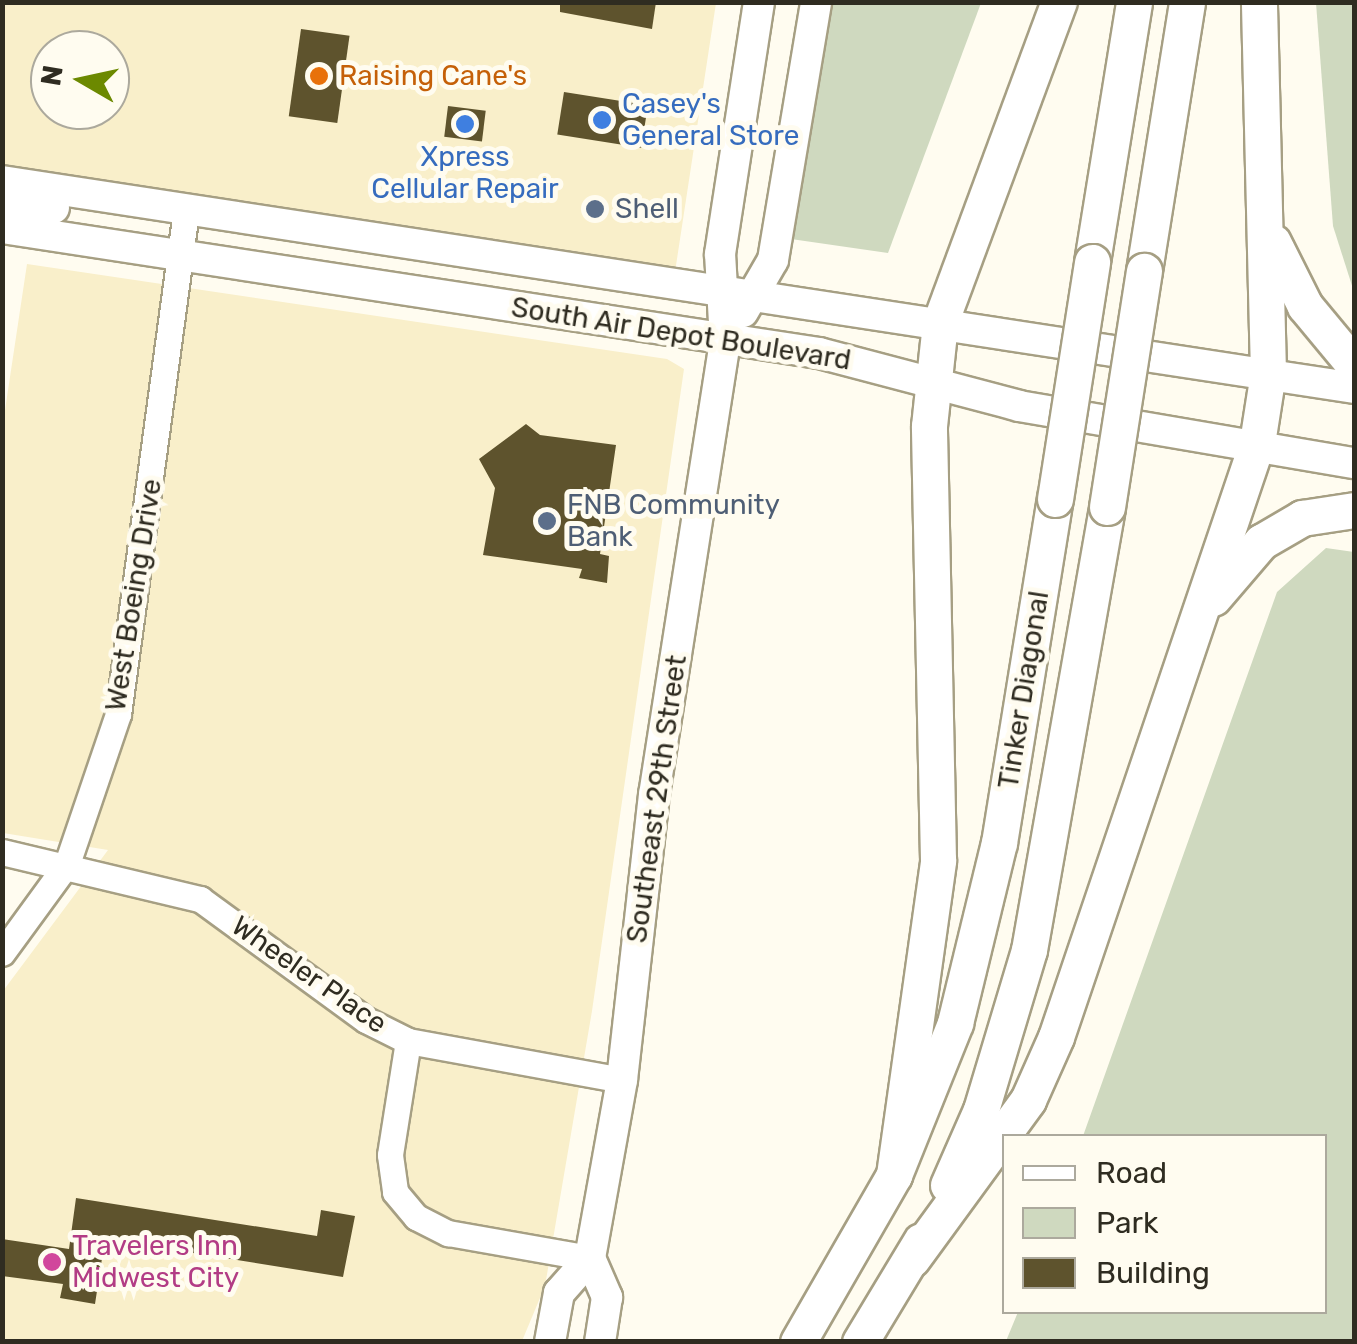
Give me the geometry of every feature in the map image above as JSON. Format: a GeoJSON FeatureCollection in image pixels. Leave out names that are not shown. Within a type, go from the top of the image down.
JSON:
{"type":"FeatureCollection","features":[{"type":"Feature","properties":{"kind":"highway"},"geometry":{"type":"LineString","coordinates":[[894,1176],[938,860],[932,383],[940,324],[1059,2]]}},
{"type":"Feature","properties":{"kind":"highway","name":"Tinker Diagonal"},"geometry":{"type":"LineString","coordinates":[[798,1342],[894,1176],[955,1023],[979,936],[1056,499],[1134,2]]}},
{"type":"Feature","properties":{"kind":"highway","name":"Tinker Diagonal"},"geometry":{"type":"LineString","coordinates":[[860,1342],[912,1259],[981,1110],[1016,998],[1050,856],[1187,2]]}},
{"type":"Feature","properties":{"kind":"highway"},"geometry":{"type":"LineString","coordinates":[[1003,1134],[1028,1100],[1056,1037],[1258,443],[1268,373],[1259,2]]}},
{"type":"Feature","properties":{"kind":"highway"},"geometry":{"type":"LineString","coordinates":[[1265,220],[1290,282],[1354,364]]}},
{"type":"Feature","properties":{"kind":"highway"},"geometry":{"type":"LineString","coordinates":[[1203,610],[1261,542],[1302,518],[1354,510]]}},
{"type":"Feature","properties":{"kind":"highway"},"geometry":{"type":"LineString","coordinates":[[912,1259],[1002,1136]]}},
{"type":"Feature","properties":{"kind":"main road","name":"Southeast 29th Street"},"geometry":{"type":"LineString","coordinates":[[550,1342],[560,1293],[590,1258],[622,1080],[654,796],[725,340],[719,292],[759,2]]}},
{"type":"Feature","properties":{"kind":"main road","name":"Southeast 29th Street"},"geometry":{"type":"LineString","coordinates":[[725,340],[774,260],[816,2]]}},
{"type":"Feature","properties":{"kind":"main road","name":"South Air Depot Boulevard"},"geometry":{"type":"LineString","coordinates":[[2,181],[185,232],[725,340],[818,353],[1018,406],[1258,443],[1354,463]]}},
{"type":"Feature","properties":{"kind":"main road"},"geometry":{"type":"LineString","coordinates":[[2,206],[185,232]]}},
{"type":"Feature","properties":{"kind":"main road","name":"South Air Depot Boulevard"},"geometry":{"type":"LineString","coordinates":[[2,228],[185,232],[719,292],[1354,388]]}},
{"type":"Feature","properties":{"kind":"main road","name":"Southeast 29th Street"},"geometry":{"type":"LineString","coordinates":[[590,1258],[607,1298],[600,1342]]}},
{"type":"Feature","properties":{"kind":"street","name":"West Boeing Drive"},"geometry":{"type":"LineString","coordinates":[[2,953],[67,864],[118,714],[185,232]]}},
{"type":"Feature","properties":{"kind":"street","name":"Wheeler Place"},"geometry":{"type":"LineString","coordinates":[[2,852],[67,864],[200,899],[366,1020],[408,1041],[622,1080]]}},
{"type":"Feature","properties":{"kind":"street"},"geometry":{"type":"LineString","coordinates":[[408,1041],[390,1155],[396,1192],[416,1216],[448,1232],[590,1258]]}},
{"type":"Feature","properties":{"kind":"shaded area"},"geometry":{"type":"Polygon","coordinates":[[[3,3],[716,3],[675,272],[3,176],[3,3]]]}},
{"type":"Feature","properties":{"kind":"shaded area"},"geometry":{"type":"Polygon","coordinates":[[[27,264],[667,359],[684,369],[592,1011],[545,1286],[522,1341],[3,1342],[3,991],[108,850],[3,833],[2,430],[27,264]]]}},
{"type":"Feature","properties":{"kind":"green space"},"geometry":{"type":"Polygon","coordinates":[[[821,3],[981,3],[888,253],[784,238],[821,3]]]}},
{"type":"Feature","properties":{"kind":"green space"},"geometry":{"type":"Polygon","coordinates":[[[1316,3],[1354,3],[1354,292],[1333,226],[1316,3]]]}},
{"type":"Feature","properties":{"kind":"green space"},"geometry":{"type":"Polygon","coordinates":[[[1326,548],[1354,552],[1354,1341],[1006,1341],[1017,1314],[1327,1314],[1327,1134],[1084,1134],[1277,592],[1326,548]]]}},
{"type":"Feature","properties":{"kind":"building"},"geometry":{"type":"Polygon","coordinates":[[[560,2],[656,2],[652,29],[560,12],[560,2]]]}},
{"type":"Feature","properties":{"kind":"building","name":"Raising Cane's"},"geometry":{"type":"Polygon","coordinates":[[[301,29],[350,36],[337,123],[289,116],[301,29]]]}},
{"type":"Feature","properties":{"kind":"building","name":"Casey's General Store"},"geometry":{"type":"Polygon","coordinates":[[[564,92],[648,105],[641,148],[557,134],[564,92]]]}},
{"type":"Feature","properties":{"kind":"building","name":"Xpress Cellular Repair"},"geometry":{"type":"Polygon","coordinates":[[[448,106],[486,111],[482,141],[444,137],[448,106]]]}},
{"type":"Feature","properties":{"kind":"building","name":"FNB Community Bank"},"geometry":{"type":"Polygon","coordinates":[[[526,424],[540,435],[616,445],[600,554],[609,556],[607,583],[579,578],[582,569],[483,555],[495,488],[479,459],[526,424]]]}},
{"type":"Feature","properties":{"kind":"building","name":"Travelers Inn Midwest City"},"geometry":{"type":"Polygon","coordinates":[[[76,1198],[317,1236],[321,1210],[355,1216],[343,1277],[105,1239],[95,1304],[60,1298],[63,1284],[2,1276],[2,1239],[69,1249],[76,1198]]]}},
{"type":"Feature","properties":{"kind":"place","name":"Raising Cane's"},"geometry":{"type":"Point","coordinates":[319,76]}},
{"type":"Feature","properties":{"kind":"place","name":"Casey's General Store"},"geometry":{"type":"Point","coordinates":[602,120]}},
{"type":"Feature","properties":{"kind":"place","name":"Xpress Cellular Repair"},"geometry":{"type":"Point","coordinates":[465,124]}},
{"type":"Feature","properties":{"kind":"place","name":"Shell"},"geometry":{"type":"Point","coordinates":[595,209]}},
{"type":"Feature","properties":{"kind":"place","name":"FNB Community Bank"},"geometry":{"type":"Point","coordinates":[547,521]}},
{"type":"Feature","properties":{"kind":"place","name":"Travelers Inn Midwest City"},"geometry":{"type":"Point","coordinates":[52,1262]}}]}
